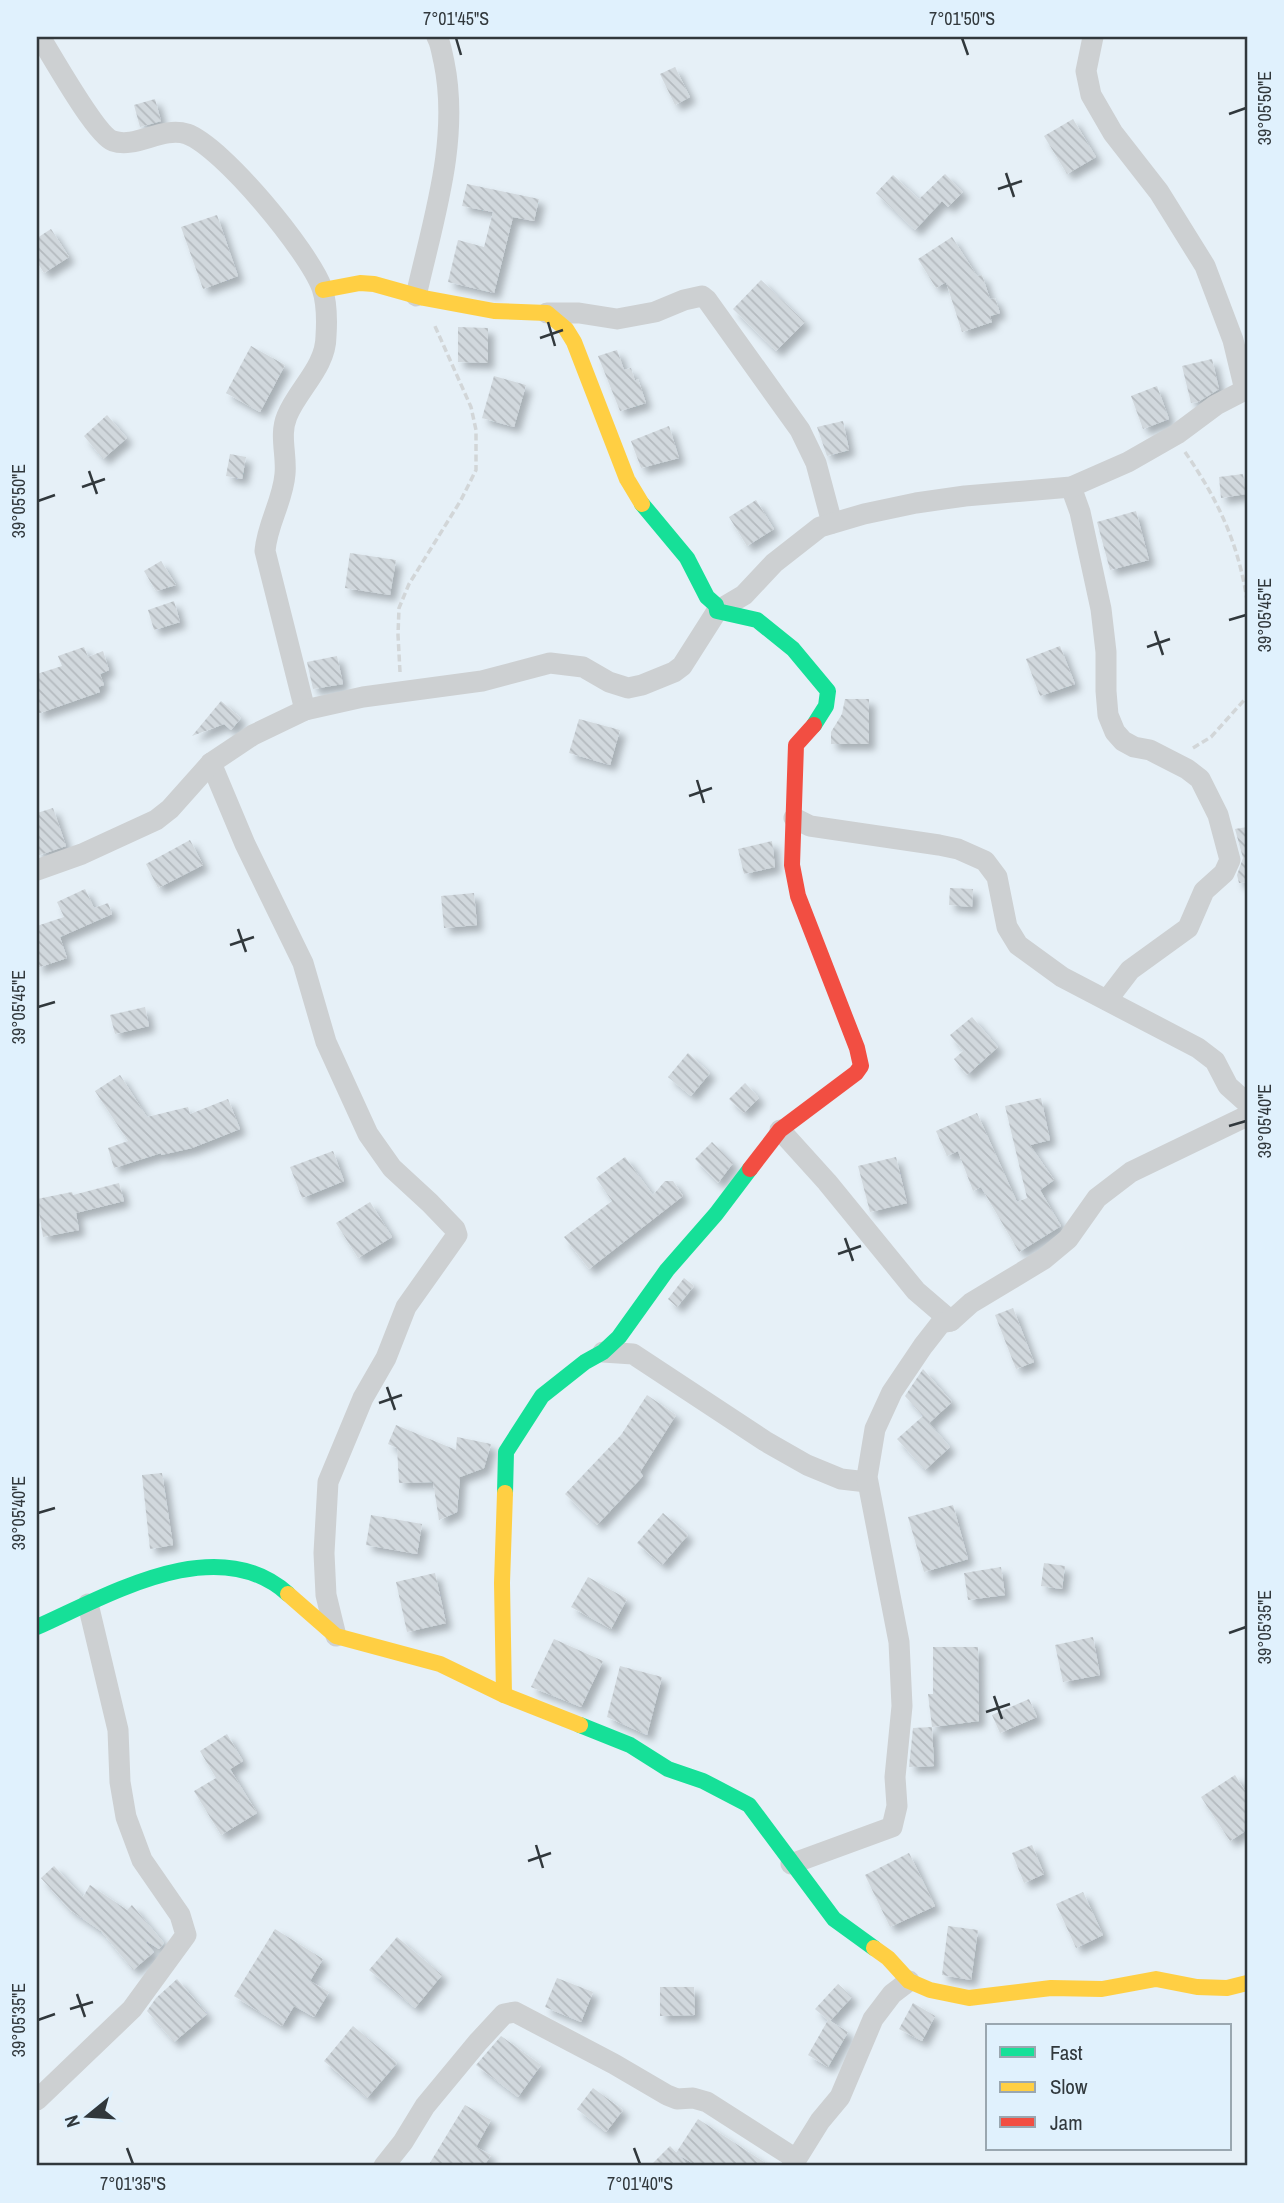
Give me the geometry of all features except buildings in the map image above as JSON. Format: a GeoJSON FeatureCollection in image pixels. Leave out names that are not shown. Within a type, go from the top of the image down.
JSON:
{"type":"FeatureCollection","features":[{"type":"Feature","properties":{"kind":"street"},"geometry":{"type":"LineString","coordinates":[[40,37],[99,128],[112,141],[128,142],[170,133],[186,134],[212,150],[257,194],[314,272],[323,290],[326,314],[325,349],[284,425],[285,480],[268,528],[265,551],[305,710]]}},
{"type":"Feature","properties":{"kind":"street"},"geometry":{"type":"LineString","coordinates":[[420,297],[441,193],[448,125],[448,82],[437,37]]}},
{"type":"Feature","properties":{"kind":"street"},"geometry":{"type":"LineString","coordinates":[[37,870],[82,854],[156,820],[170,809],[211,763],[253,735],[305,710],[402,691],[459,685],[555,663],[583,667],[609,682],[628,688],[674,672],[682,666],[717,611],[744,595],[774,563],[808,535],[832,523],[916,503],[1071,487],[1128,462],[1177,434],[1216,405],[1246,390],[1233,340],[1205,266],[1158,192],[1113,133],[1091,94],[1086,71],[1093,37]]}},
{"type":"Feature","properties":{"kind":"street"},"geometry":{"type":"LineString","coordinates":[[323,290],[360,283],[374,284],[420,297],[494,311],[579,313],[618,320],[655,312],[702,296],[707,299],[800,430],[816,463],[832,523]]}},
{"type":"Feature","properties":{"kind":"street"},"geometry":{"type":"LineString","coordinates":[[547,313],[560,323],[574,342],[627,479],[639,500],[687,558],[717,611]]}},
{"type":"Feature","properties":{"kind":"street"},"geometry":{"type":"LineString","coordinates":[[1071,487],[1080,512],[1101,609],[1106,652],[1105,691],[1108,715],[1115,732],[1123,741],[1134,747],[1150,750],[1187,769],[1200,779],[1239,865],[1224,873],[1204,891],[1188,928],[1130,970],[1107,1000]]}},
{"type":"Feature","properties":{"kind":"street"},"geometry":{"type":"LineString","coordinates":[[504,1695],[502,1583],[506,1452],[542,1396],[585,1362],[603,1352],[619,1337],[667,1270],[716,1214],[780,1130],[856,1073],[861,1066],[857,1048],[798,896],[792,865],[796,745],[817,722],[829,699],[828,691],[793,649],[757,621],[717,611]]}},
{"type":"Feature","properties":{"kind":"street"},"geometry":{"type":"LineString","coordinates":[[211,763],[245,844],[303,963],[326,1042],[368,1134],[392,1168],[430,1203],[455,1229],[457,1235],[406,1307],[386,1358],[363,1398],[328,1482],[324,1553],[326,1595],[336,1636]]}},
{"type":"Feature","properties":{"kind":"street"},"geometry":{"type":"LineString","coordinates":[[794,818],[810,826],[958,849],[985,861],[997,877],[1007,927],[1012,938],[1036,960],[1062,977],[1198,1048],[1214,1061],[1228,1086],[1247,1103]]}},
{"type":"Feature","properties":{"kind":"street"},"geometry":{"type":"LineString","coordinates":[[792,1864],[892,1827],[895,1818],[902,1667],[867,1482],[875,1429],[892,1392],[941,1323],[951,1321],[971,1303],[1012,1280],[1068,1239],[1097,1198],[1131,1171],[1247,1116]]}},
{"type":"Feature","properties":{"kind":"street"},"geometry":{"type":"LineString","coordinates":[[780,1130],[827,1182],[916,1291],[951,1321]]}},
{"type":"Feature","properties":{"kind":"street"},"geometry":{"type":"LineString","coordinates":[[603,1352],[633,1354],[765,1441],[807,1465],[841,1479],[867,1482]]}},
{"type":"Feature","properties":{"kind":"street"},"geometry":{"type":"LineString","coordinates":[[37,1627],[148,1578],[217,1565],[257,1573],[283,1589],[336,1636],[440,1664],[504,1695],[629,1745],[668,1769],[703,1781],[749,1805],[807,1887],[834,1919],[888,1958],[909,1981],[930,1990],[969,1998],[1051,1988],[1102,1989],[1156,1979],[1196,1987],[1227,1988],[1247,1983]]}},
{"type":"Feature","properties":{"kind":"street"},"geometry":{"type":"LineString","coordinates":[[37,2100],[132,2009],[186,1935],[180,1914],[142,1860],[125,1817],[120,1782],[118,1730],[88,1604]]}},
{"type":"Feature","properties":{"kind":"street"},"geometry":{"type":"LineString","coordinates":[[384,2166],[425,2106],[478,2042],[504,2014],[514,2012],[667,2095],[677,2099],[694,2098],[707,2102],[794,2162],[820,2121],[840,2097],[873,2019],[892,1994],[909,1981]]}},
{"type":"Feature","properties":{"kind":"path"},"geometry":{"type":"LineString","coordinates":[[402,691],[399,608],[476,470],[476,429],[471,407],[420,297]]}},
{"type":"Feature","properties":{"kind":"path"},"geometry":{"type":"LineString","coordinates":[[1177,434],[1221,510],[1235,544],[1247,600]]}},
{"type":"Feature","properties":{"kind":"path"},"geometry":{"type":"LineString","coordinates":[[1170,761],[1211,737],[1247,697]]}},
{"type":"Feature","properties":{"kind":"traffic: fast"},"geometry":{"type":"LineString","coordinates":[[642,504],[687,558],[717,611],[757,620],[793,649],[828,691],[826,706],[814,725]]}},
{"type":"Feature","properties":{"kind":"traffic: fast"},"geometry":{"type":"LineString","coordinates":[[505,1493],[506,1452],[542,1396],[585,1362],[603,1352],[619,1337],[667,1270],[716,1214],[750,1169]]}},
{"type":"Feature","properties":{"kind":"traffic: fast"},"geometry":{"type":"LineString","coordinates":[[37,1627],[129,1586],[163,1574],[196,1568],[229,1568],[260,1576],[288,1594]]}},
{"type":"Feature","properties":{"kind":"traffic: fast"},"geometry":{"type":"LineString","coordinates":[[580,1725],[630,1745],[668,1769],[703,1781],[749,1805],[834,1919],[874,1948]]}},
{"type":"Feature","properties":{"kind":"traffic: slow"},"geometry":{"type":"LineString","coordinates":[[323,290],[360,283],[374,284],[424,298],[494,311],[547,313],[566,329],[574,342],[627,479],[642,504]]}},
{"type":"Feature","properties":{"kind":"traffic: slow"},"geometry":{"type":"LineString","coordinates":[[504,1695],[502,1583],[505,1493]]}},
{"type":"Feature","properties":{"kind":"traffic: slow"},"geometry":{"type":"LineString","coordinates":[[288,1594],[336,1636],[440,1664],[504,1695],[580,1725]]}},
{"type":"Feature","properties":{"kind":"traffic: slow"},"geometry":{"type":"LineString","coordinates":[[874,1948],[888,1958],[909,1981],[930,1990],[969,1998],[1051,1988],[1102,1989],[1156,1979],[1197,1987],[1227,1988],[1247,1983]]}},
{"type":"Feature","properties":{"kind":"traffic: jam"},"geometry":{"type":"LineString","coordinates":[[750,1169],[780,1130],[856,1073],[861,1066],[857,1048],[798,896],[792,865],[796,745],[814,725]]}}]}
